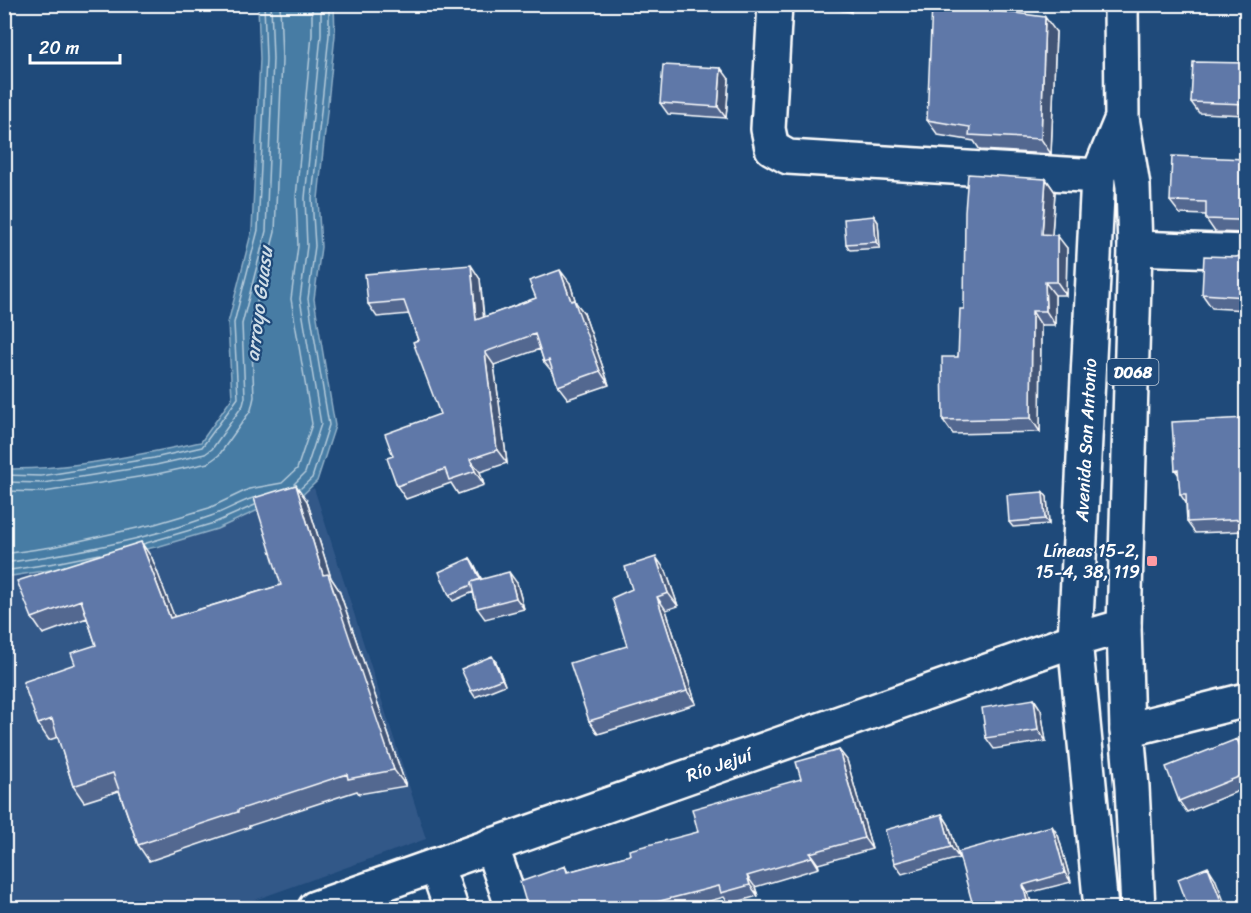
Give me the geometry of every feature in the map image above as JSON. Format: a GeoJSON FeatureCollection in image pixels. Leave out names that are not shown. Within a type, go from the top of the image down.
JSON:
{"type":"FeatureCollection","features":[{"type":"Feature","properties":{"kind":"main road"},"geometry":{"type":"LineString","coordinates":[[775,4],[768,129],[772,148],[788,157],[1098,176]]}},
{"type":"Feature","properties":{"kind":"main road","name":"Avenida San Antonio"},"geometry":{"type":"LineString","coordinates":[[1121,4],[1122,118],[1133,186],[1135,248],[1124,626],[1127,730],[1138,909]]}},
{"type":"Feature","properties":{"kind":"main road","name":"Avenida San Antonio"},"geometry":{"type":"LineString","coordinates":[[1101,909],[1075,640],[1098,176],[1122,118]]}},
{"type":"Feature","properties":{"kind":"main road"},"geometry":{"type":"LineString","coordinates":[[1135,248],[1246,252]]}},
{"type":"Feature","properties":{"kind":"main road","name":"Río Jejuí"},"geometry":{"type":"LineString","coordinates":[[315,909],[1075,640],[1124,626]]}},
{"type":"Feature","properties":{"kind":"main road"},"geometry":{"type":"LineString","coordinates":[[1127,730],[1246,700]]}},
{"type":"Feature","properties":{"kind":"main road"},"geometry":{"type":"LineString","coordinates":[[491,845],[513,909]]}},
{"type":"Feature","properties":{"kind":"main road"},"geometry":{"type":"LineString","coordinates":[[436,865],[451,909]]}},
{"type":"Feature","properties":{"kind":"shaded area"},"geometry":{"type":"Polygon","coordinates":[[[314,488],[426,839],[232,908],[5,908],[5,578],[156,549],[314,488]]]}},
{"type":"Feature","properties":{"kind":"water","name":"arroyo Guasu"},"geometry":{"type":"Polygon","coordinates":[[[258,5],[334,5],[335,35],[318,199],[321,247],[314,299],[335,426],[317,481],[293,504],[256,511],[217,529],[160,546],[56,569],[5,577],[5,469],[79,464],[128,457],[201,442],[232,398],[228,323],[252,230],[260,59],[258,5]]]}},
{"type":"Feature","properties":{"kind":"building"},"geometry":{"type":"Polygon","coordinates":[[[932,4],[1045,17],[1041,139],[969,135],[970,127],[927,120],[932,4]]]}},
{"type":"Feature","properties":{"kind":"building"},"geometry":{"type":"Polygon","coordinates":[[[1193,62],[1246,63],[1246,104],[1191,102],[1193,62]]]}},
{"type":"Feature","properties":{"kind":"building"},"geometry":{"type":"Polygon","coordinates":[[[663,65],[721,68],[718,107],[660,103],[663,65]]]}},
{"type":"Feature","properties":{"kind":"building"},"geometry":{"type":"Polygon","coordinates":[[[1172,156],[1246,159],[1246,223],[1237,220],[1206,219],[1206,202],[1170,201],[1172,156]]]}},
{"type":"Feature","properties":{"kind":"building"},"geometry":{"type":"Polygon","coordinates":[[[968,174],[1046,179],[1042,234],[1057,235],[1057,282],[1045,282],[1046,311],[1032,311],[1031,418],[943,420],[942,357],[958,357],[960,309],[964,309],[965,211],[968,174]]]}},
{"type":"Feature","properties":{"kind":"building"},"geometry":{"type":"Polygon","coordinates":[[[874,216],[876,242],[846,244],[844,219],[874,216]]]}},
{"type":"Feature","properties":{"kind":"building"},"geometry":{"type":"Polygon","coordinates":[[[1246,254],[1246,297],[1202,294],[1204,256],[1236,257],[1246,254]]]}},
{"type":"Feature","properties":{"kind":"building"},"geometry":{"type":"Polygon","coordinates":[[[471,265],[476,320],[536,298],[529,281],[560,270],[571,301],[574,300],[600,371],[558,386],[549,360],[544,362],[535,334],[485,352],[497,450],[470,459],[475,471],[449,480],[445,469],[397,486],[387,458],[393,456],[385,434],[440,414],[413,342],[418,340],[404,301],[368,304],[365,274],[471,265]]]}},
{"type":"Feature","properties":{"kind":"building"},"geometry":{"type":"Polygon","coordinates":[[[1246,418],[1246,519],[1187,522],[1186,494],[1180,494],[1178,469],[1175,470],[1172,422],[1246,418]]]}},
{"type":"Feature","properties":{"kind":"building"},"geometry":{"type":"Polygon","coordinates":[[[296,485],[323,575],[328,574],[394,770],[348,779],[347,774],[138,845],[113,773],[73,786],[52,719],[38,724],[23,682],[75,664],[71,653],[96,645],[81,600],[32,618],[17,581],[141,542],[170,618],[281,585],[254,498],[296,485]]]}},
{"type":"Feature","properties":{"kind":"building"},"geometry":{"type":"Polygon","coordinates":[[[1043,492],[1045,519],[1009,522],[1007,495],[1043,492]]]}},
{"type":"Feature","properties":{"kind":"building"},"geometry":{"type":"Polygon","coordinates":[[[656,557],[668,593],[657,597],[687,691],[589,721],[570,663],[627,646],[612,598],[632,589],[625,567],[656,557]]]}},
{"type":"Feature","properties":{"kind":"building"},"geometry":{"type":"Polygon","coordinates":[[[470,558],[480,579],[449,595],[439,572],[470,558]]]}},
{"type":"Feature","properties":{"kind":"building"},"geometry":{"type":"Polygon","coordinates":[[[509,572],[516,598],[477,608],[471,582],[509,572]]]}},
{"type":"Feature","properties":{"kind":"building"},"geometry":{"type":"Polygon","coordinates":[[[492,656],[502,679],[471,691],[461,669],[492,656]]]}},
{"type":"Feature","properties":{"kind":"building"},"geometry":{"type":"Polygon","coordinates":[[[1034,699],[1038,730],[986,738],[982,708],[1034,699]]]}},
{"type":"Feature","properties":{"kind":"building"},"geometry":{"type":"Polygon","coordinates":[[[1237,739],[1246,762],[1246,774],[1179,801],[1166,767],[1237,739]]]}},
{"type":"Feature","properties":{"kind":"building"},"geometry":{"type":"Polygon","coordinates":[[[839,750],[864,838],[810,853],[812,857],[747,876],[750,885],[721,893],[719,886],[629,909],[528,909],[520,882],[565,866],[567,872],[630,855],[629,850],[698,832],[692,809],[801,779],[796,762],[839,750]]]}},
{"type":"Feature","properties":{"kind":"building"},"geometry":{"type":"Polygon","coordinates":[[[942,814],[951,847],[894,863],[885,830],[942,814]]]}},
{"type":"Feature","properties":{"kind":"building"},"geometry":{"type":"Polygon","coordinates":[[[1052,826],[1065,873],[1023,885],[1029,909],[974,909],[958,852],[1052,826]]]}},
{"type":"Feature","properties":{"kind":"building"},"geometry":{"type":"Polygon","coordinates":[[[1208,867],[1224,909],[1189,909],[1178,879],[1208,867]]]}},
{"type":"Feature","properties":{"kind":"place","name":"Líneas 15-2, 15-4, 38, 119"},"geometry":{"type":"Point","coordinates":[1152,561]}}]}
